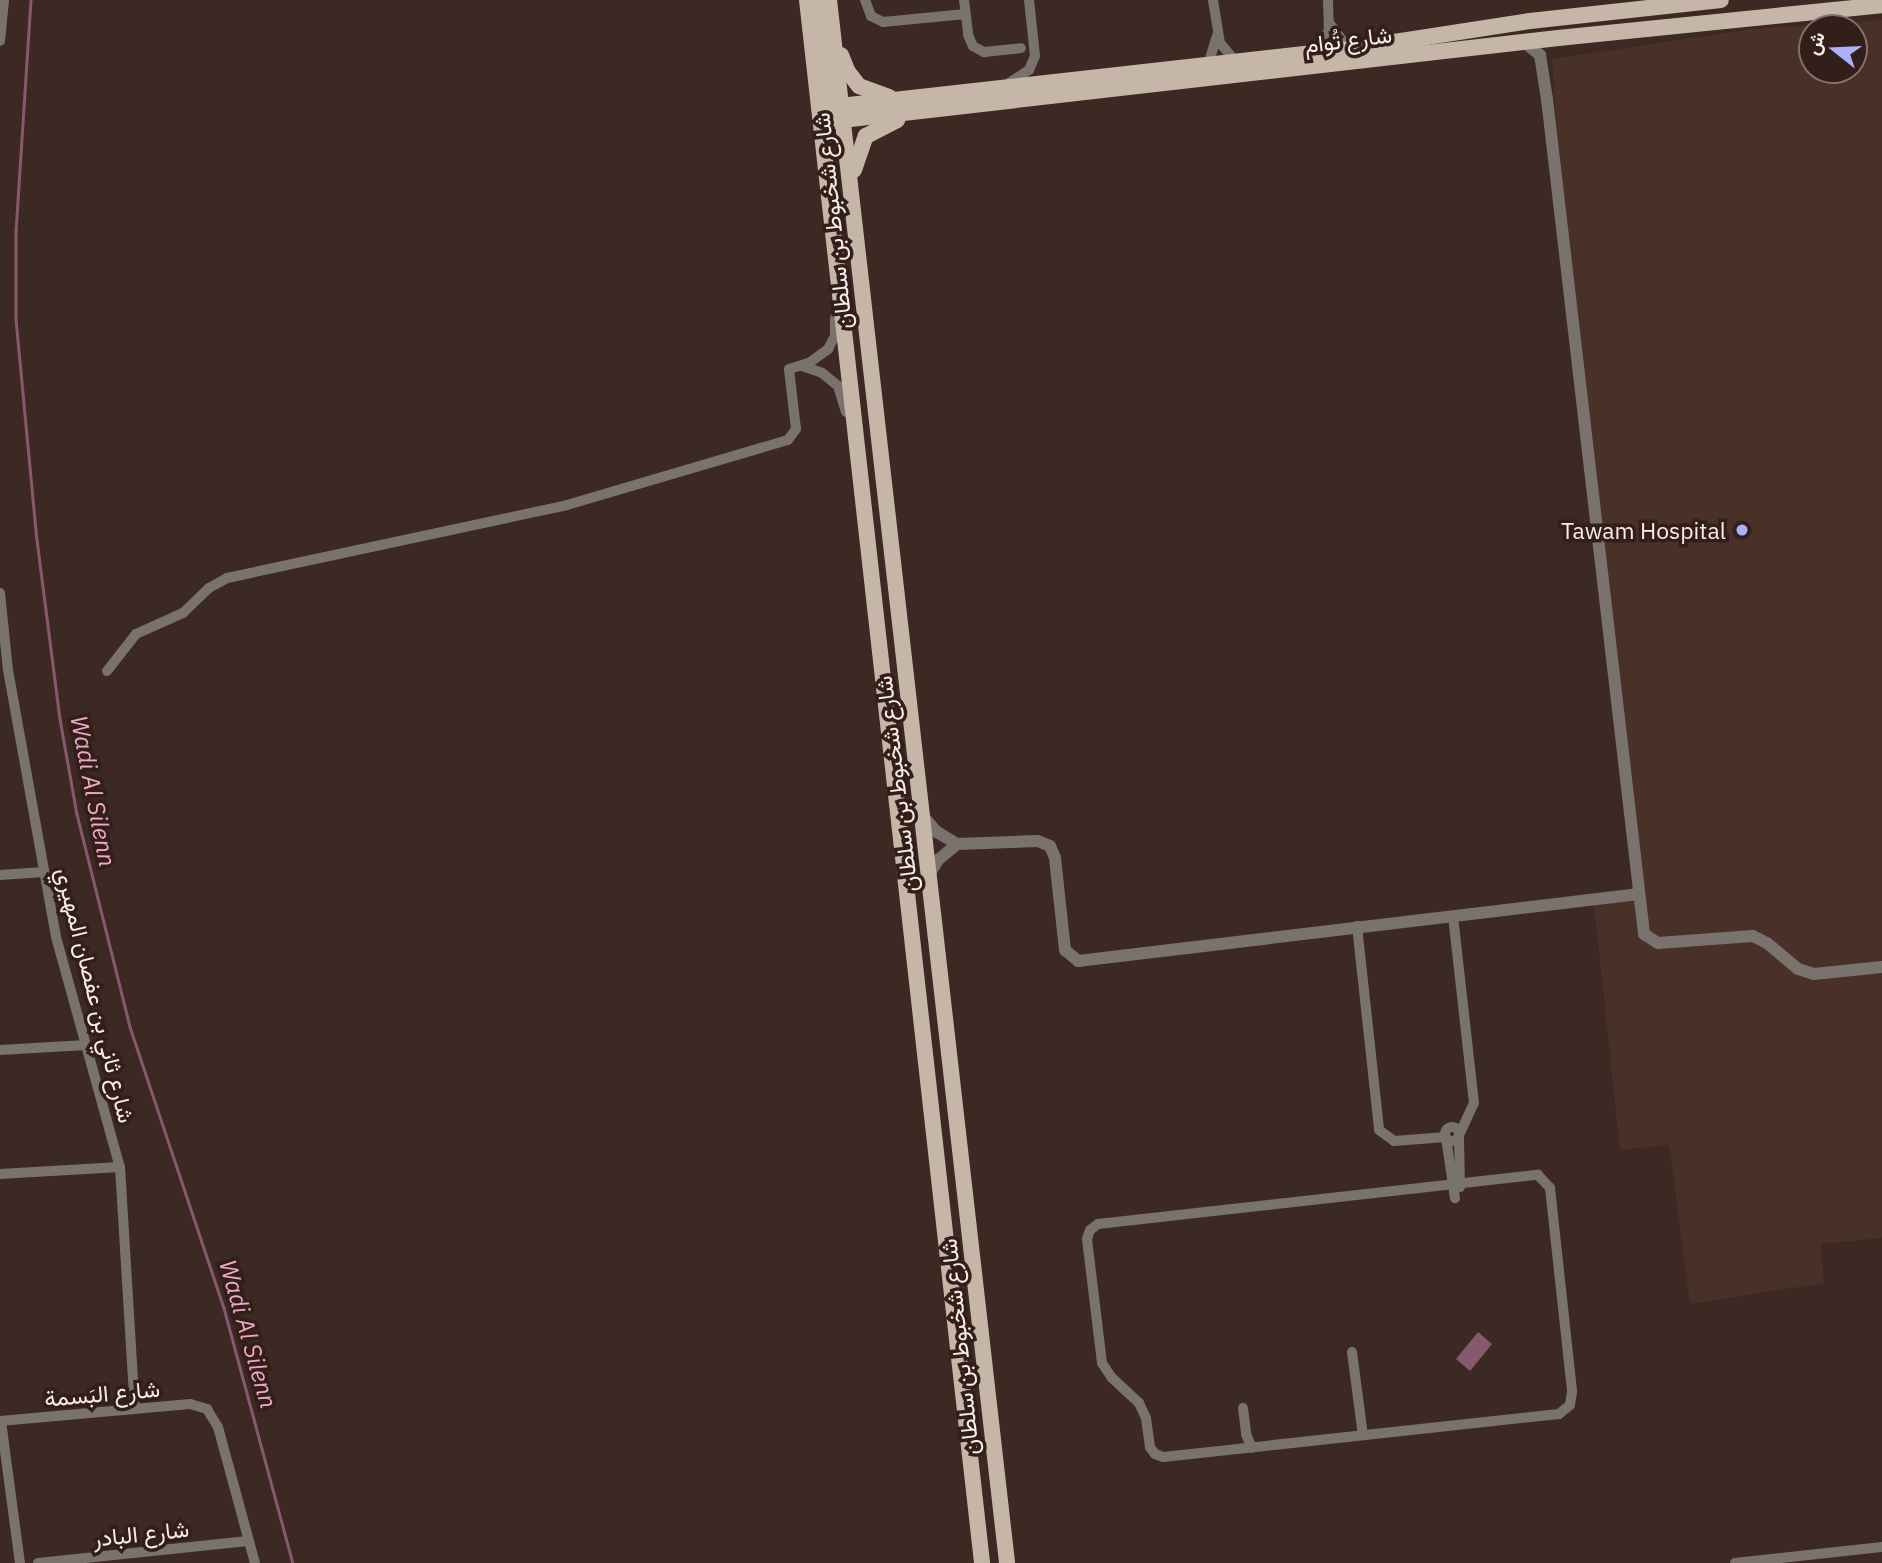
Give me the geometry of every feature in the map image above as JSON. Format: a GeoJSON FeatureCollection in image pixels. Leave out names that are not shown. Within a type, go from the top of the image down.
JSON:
{"type":"FeatureCollection","features":[{"type":"Feature","properties":{"kind":"main road","name":"شارع شخبوط بن سلطان"},"geometry":{"type":"LineString","coordinates":[[807,0],[831,114],[851,183],[1007,1563]]}},
{"type":"Feature","properties":{"kind":"main road"},"geometry":{"type":"LineString","coordinates":[[818,0],[846,233],[858,260]]}},
{"type":"Feature","properties":{"kind":"main road","name":"شارع شخبوط بن سلطان"},"geometry":{"type":"LineString","coordinates":[[829,0],[833,35],[831,114],[836,259],[982,1563]]}},
{"type":"Feature","properties":{"kind":"main road","name":"شارع تُوام"},"geometry":{"type":"LineString","coordinates":[[831,114],[920,98],[1349,49],[1531,22],[1721,0]]}},
{"type":"Feature","properties":{"kind":"main road","name":"شارع تُوام"},"geometry":{"type":"LineString","coordinates":[[831,114],[874,117],[912,114],[1558,37],[1882,5]]}},
{"type":"Feature","properties":{"kind":"main road"},"geometry":{"type":"LineString","coordinates":[[833,35],[848,72],[859,86],[886,96],[920,98]]}},
{"type":"Feature","properties":{"kind":"main road"},"geometry":{"type":"LineString","coordinates":[[874,117],[869,111],[873,106],[920,98]]}},
{"type":"Feature","properties":{"kind":"main road"},"geometry":{"type":"LineString","coordinates":[[851,183],[858,153],[866,136],[912,114]]}},
{"type":"Feature","properties":{"kind":"street"},"geometry":{"type":"LineString","coordinates":[[0,41],[4,0]]}},
{"type":"Feature","properties":{"kind":"street"},"geometry":{"type":"LineString","coordinates":[[865,0],[871,16],[883,22],[966,14]]}},
{"type":"Feature","properties":{"kind":"street"},"geometry":{"type":"LineString","coordinates":[[964,0],[969,41],[978,50],[1021,48]]}},
{"type":"Feature","properties":{"kind":"street"},"geometry":{"type":"LineString","coordinates":[[996,89],[1029,70],[1035,56],[1030,0]]}},
{"type":"Feature","properties":{"kind":"street"},"geometry":{"type":"LineString","coordinates":[[1213,0],[1217,31],[1223,49],[1236,62]]}},
{"type":"Feature","properties":{"kind":"street"},"geometry":{"type":"LineString","coordinates":[[1319,52],[1330,24],[1330,0]]}},
{"type":"Feature","properties":{"kind":"street"},"geometry":{"type":"LineString","coordinates":[[1330,24],[1349,49]]}},
{"type":"Feature","properties":{"kind":"street"},"geometry":{"type":"LineString","coordinates":[[1208,65],[1217,31]]}},
{"type":"Feature","properties":{"kind":"street"},"geometry":{"type":"LineString","coordinates":[[1547,99],[1547,58],[1558,37]]}},
{"type":"Feature","properties":{"kind":"street"},"geometry":{"type":"LineString","coordinates":[[1524,41],[1540,55],[1547,99],[1644,934],[1654,943],[1747,935],[1762,940],[1794,966],[1808,973],[1882,967]]}},
{"type":"Feature","properties":{"kind":"street"},"geometry":{"type":"LineString","coordinates":[[107,671],[136,634],[183,613],[209,588],[227,578],[567,505],[788,440],[796,429],[789,369],[802,366],[822,355],[835,336],[836,259]]}},
{"type":"Feature","properties":{"kind":"street"},"geometry":{"type":"LineString","coordinates":[[802,366],[822,373],[838,386],[845,403],[850,447],[860,471]]}},
{"type":"Feature","properties":{"kind":"street","name":"شارع ثاني بن عفصان المهيري"},"geometry":{"type":"LineString","coordinates":[[0,593],[4,670],[61,956],[120,1167],[135,1409]]}},
{"type":"Feature","properties":{"kind":"street"},"geometry":{"type":"LineString","coordinates":[[922,815],[937,832],[957,844],[1038,841],[1049,846],[1055,858],[1065,950],[1078,961],[1640,894]]}},
{"type":"Feature","properties":{"kind":"street"},"geometry":{"type":"LineString","coordinates":[[929,876],[938,860],[957,844]]}},
{"type":"Feature","properties":{"kind":"street"},"geometry":{"type":"LineString","coordinates":[[0,875],[44,872]]}},
{"type":"Feature","properties":{"kind":"street"},"geometry":{"type":"LineString","coordinates":[[1357,926],[1377,1124],[1383,1135],[1394,1141],[1452,1134],[1469,1117],[1474,1103],[1453,916]]}},
{"type":"Feature","properties":{"kind":"street"},"geometry":{"type":"LineString","coordinates":[[0,1049],[86,1045]]}},
{"type":"Feature","properties":{"kind":"street"},"geometry":{"type":"LineString","coordinates":[[1452,1134],[1458,1183],[1457,1198]]}},
{"type":"Feature","properties":{"kind":"street"},"geometry":{"type":"LineString","coordinates":[[0,1174],[120,1167]]}},
{"type":"Feature","properties":{"kind":"street"},"geometry":{"type":"LineString","coordinates":[[1531,1175],[1547,1182],[1572,1401],[1567,1409],[1555,1415],[1363,1435],[1163,1457],[1152,1451],[1143,1409],[1135,1397],[1107,1373],[1100,1358],[1087,1239],[1090,1230],[1102,1223],[1531,1175]]}},
{"type":"Feature","properties":{"kind":"street"},"geometry":{"type":"LineString","coordinates":[[1352,1352],[1363,1435]]}},
{"type":"Feature","properties":{"kind":"street","name":"شارع البَسمة"},"geometry":{"type":"LineString","coordinates":[[0,1421],[191,1404],[207,1409],[218,1427],[248,1541]]}},
{"type":"Feature","properties":{"kind":"street"},"geometry":{"type":"LineString","coordinates":[[1243,1408],[1247,1440],[1252,1448]]}},
{"type":"Feature","properties":{"kind":"street"},"geometry":{"type":"LineString","coordinates":[[0,1421],[20,1563]]}},
{"type":"Feature","properties":{"kind":"street"},"geometry":{"type":"LineString","coordinates":[[248,1541],[255,1563]]}},
{"type":"Feature","properties":{"kind":"street","name":"شارع البادر"},"geometry":{"type":"LineString","coordinates":[[38,1563],[248,1541]]}},
{"type":"Feature","properties":{"kind":"street"},"geometry":{"type":"LineString","coordinates":[[1737,1563],[1882,1547]]}},
{"type":"Feature","properties":{"kind":"street"},"geometry":{"type":"LineString","coordinates":[[1851,1550],[1853,1563]]}},
{"type":"Feature","properties":{"kind":"shaded area","name":"Tawam Hospital"},"geometry":{"type":"Polygon","coordinates":[[[1882,20],[1882,1238],[1821,1244],[1824,1283],[1690,1304],[1669,1145],[1620,1150],[1594,905],[1640,900],[1556,120],[1552,59],[1752,29],[1798,26],[1798,84],[1868,84],[1868,21],[1882,20]]]}},
{"type":"Feature","properties":{"kind":"shaded area"},"geometry":{"type":"Polygon","coordinates":[[[1478,1332],[1492,1344],[1470,1371],[1456,1359],[1478,1332]]]}},
{"type":"Feature","properties":{"kind":"waterway","name":"Wadi Al Silenn"},"geometry":{"type":"LineString","coordinates":[[31,0],[16,231],[16,319],[36,532],[60,719],[77,814],[130,1027],[224,1308],[293,1563]]}},
{"type":"Feature","properties":{"kind":"place","name":"Tawam Hospital"},"geometry":{"type":"Point","coordinates":[1742,530]}}]}
